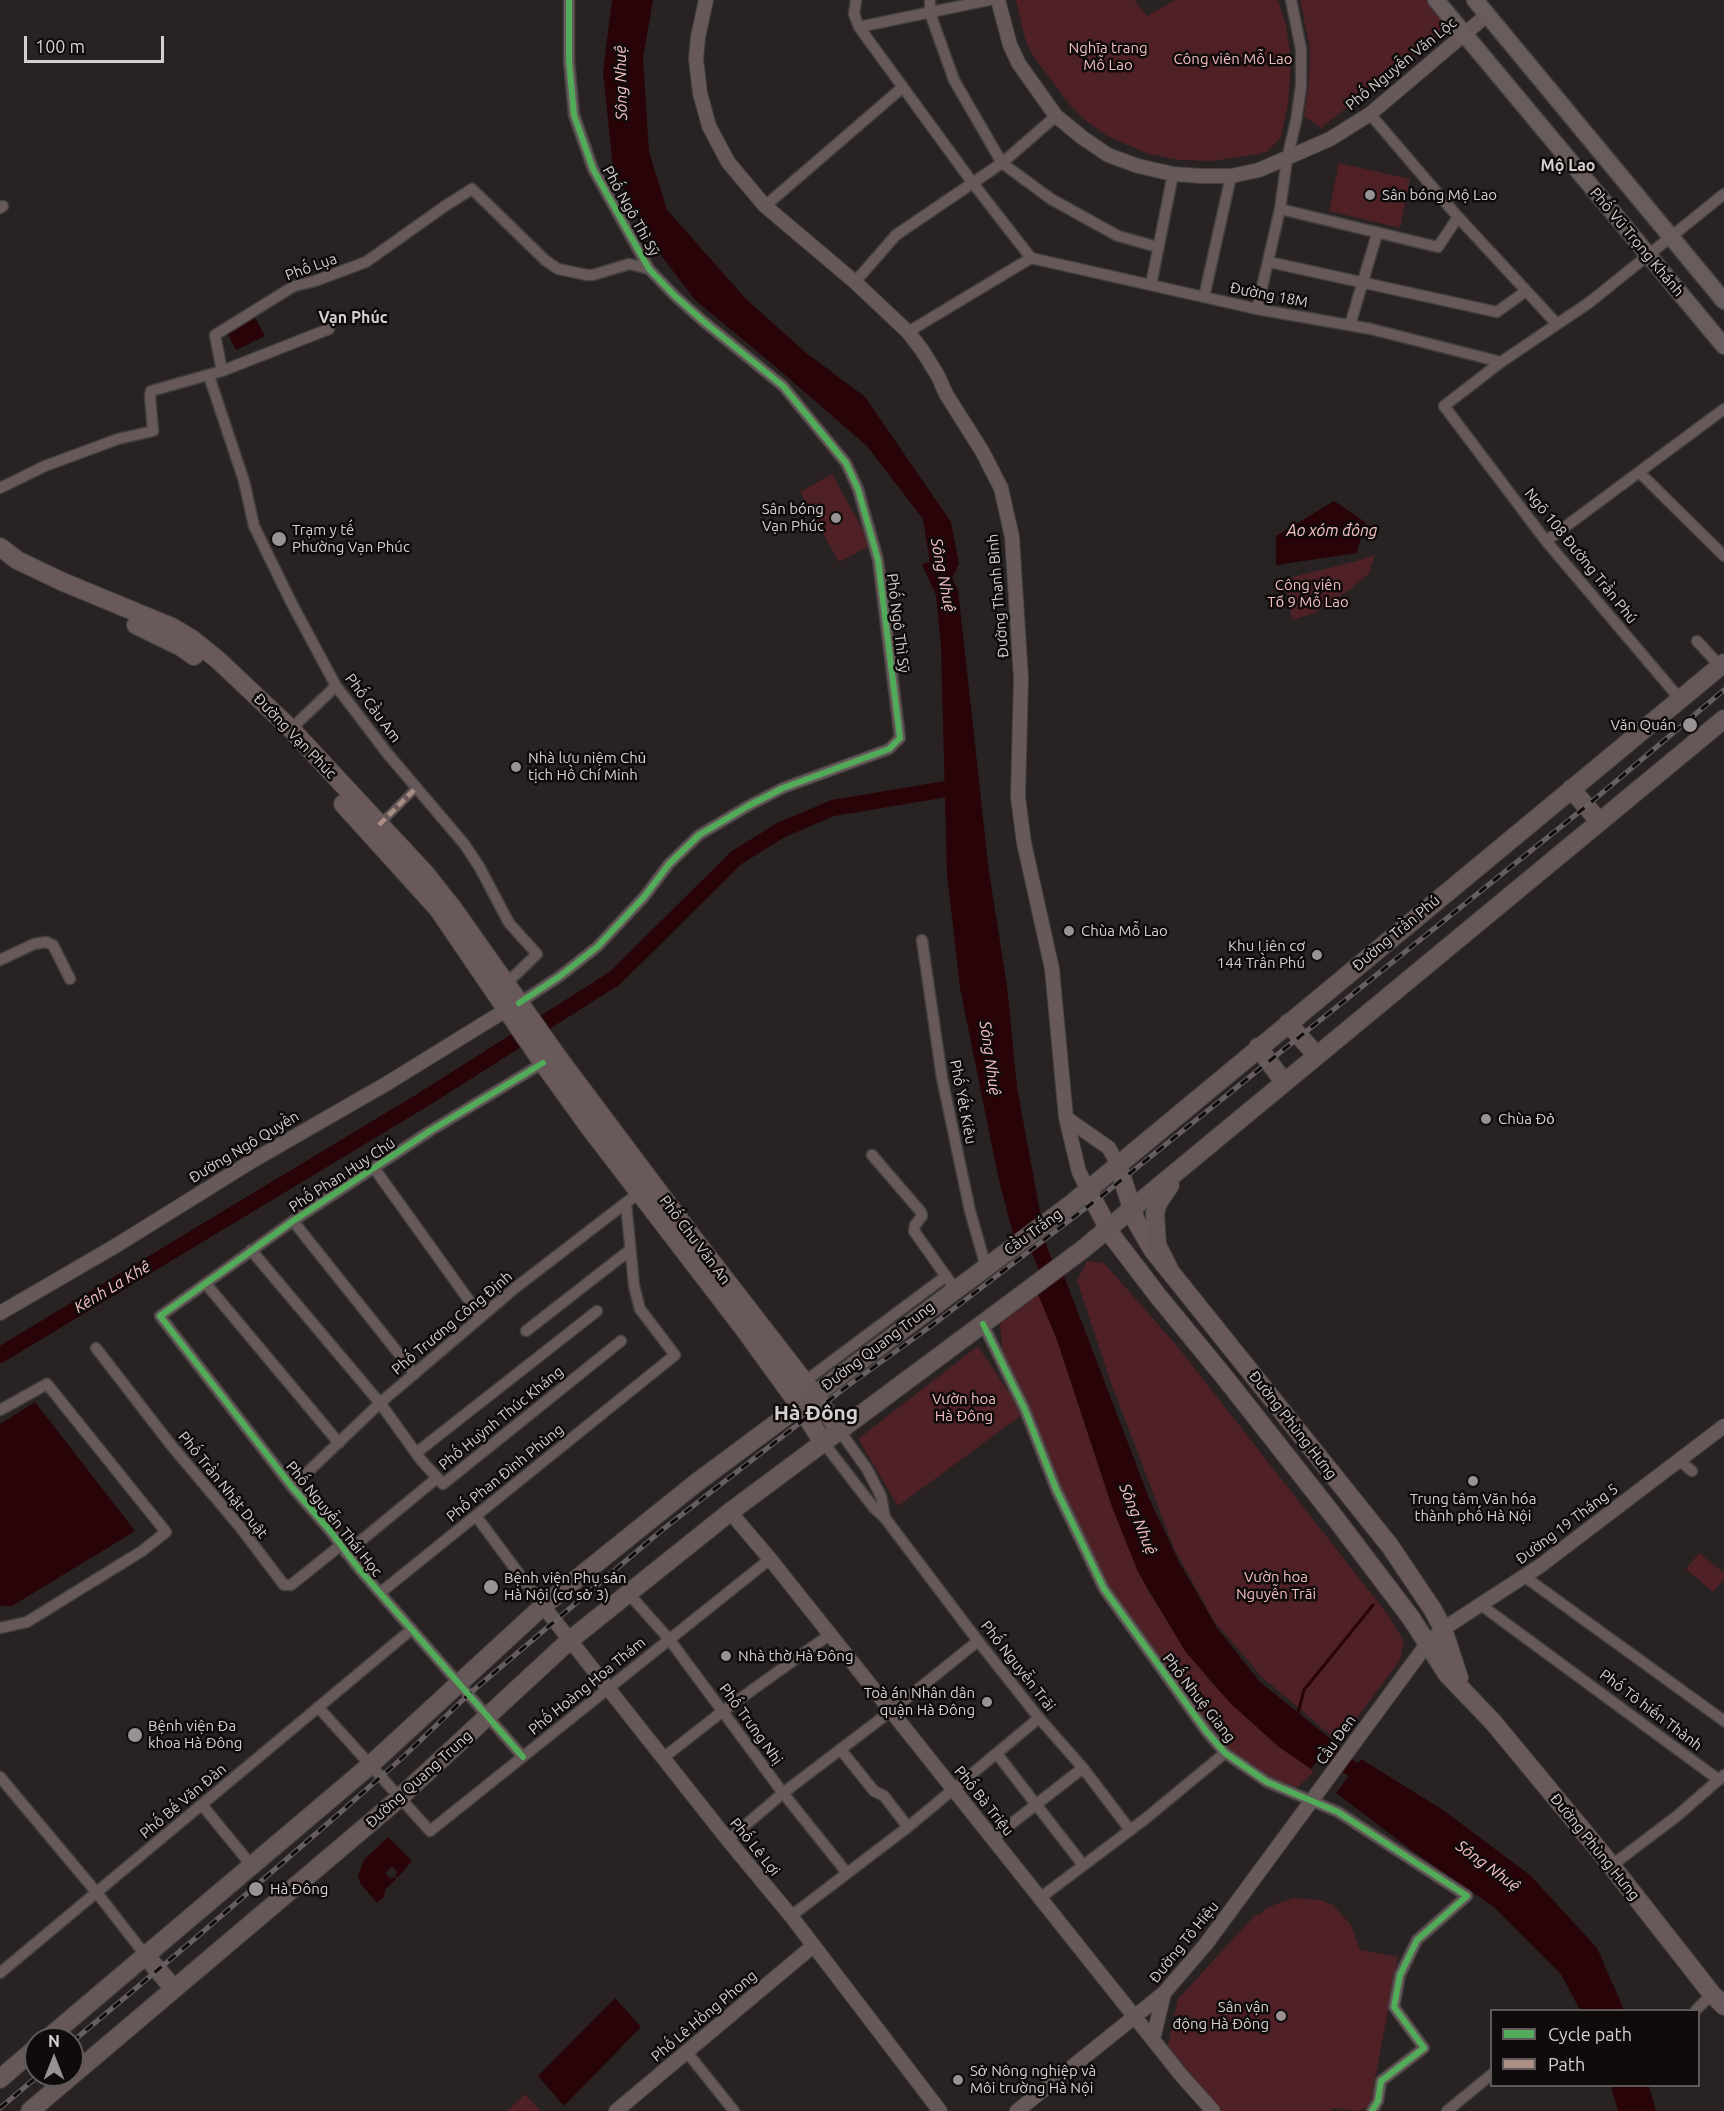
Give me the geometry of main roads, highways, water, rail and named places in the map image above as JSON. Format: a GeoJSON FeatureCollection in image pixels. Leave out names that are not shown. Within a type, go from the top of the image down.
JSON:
{"type":"FeatureCollection","features":[{"type":"Feature","properties":{"kind":"highway","name":"Đường Trần Phú"},"geometry":{"type":"LineString","coordinates":[[1070,1205],[1722,664]]}},
{"type":"Feature","properties":{"kind":"highway"},"geometry":{"type":"LineString","coordinates":[[1109,1228],[1724,720]]}},
{"type":"Feature","properties":{"kind":"highway"},"geometry":{"type":"LineString","coordinates":[[1571,789],[1600,822]]}},
{"type":"Feature","properties":{"kind":"highway"},"geometry":{"type":"LineString","coordinates":[[1288,1023],[1317,1056]]}},
{"type":"Feature","properties":{"kind":"highway"},"geometry":{"type":"LineString","coordinates":[[1258,1047],[1284,1082]]}},
{"type":"Feature","properties":{"kind":"highway"},"geometry":{"type":"LineString","coordinates":[[1168,1269],[1157,1245],[1155,1213],[1158,1203],[1176,1172]]}},
{"type":"Feature","properties":{"kind":"highway","name":"Cầu Trắng"},"geometry":{"type":"LineString","coordinates":[[991,1263],[1070,1205]]}},
{"type":"Feature","properties":{"kind":"highway","name":"Đường Quang Trung"},"geometry":{"type":"LineString","coordinates":[[33,2110],[400,1798],[570,1640],[730,1512],[826,1446],[1109,1228]]}},
{"type":"Feature","properties":{"kind":"highway","name":"Đường Quang Trung"},"geometry":{"type":"LineString","coordinates":[[61,2027],[371,1764],[543,1606],[696,1483],[802,1393],[950,1282],[991,1263]]}},
{"type":"Feature","properties":{"kind":"highway"},"geometry":{"type":"LineString","coordinates":[[146,1956],[174,1989]]}},
{"type":"Feature","properties":{"kind":"highway"},"geometry":{"type":"LineString","coordinates":[[0,2079],[24,2058]]}},
{"type":"Feature","properties":{"kind":"main road","name":"Phố Vũ Trọng Khánh"},"geometry":{"type":"LineString","coordinates":[[1436,0],[1724,346]]}},
{"type":"Feature","properties":{"kind":"main road","name":"Phố Vũ Trọng Khánh"},"geometry":{"type":"LineString","coordinates":[[1475,0],[1724,301]]}},
{"type":"Feature","properties":{"kind":"main road","name":"Đường Vạn Phúc"},"geometry":{"type":"LineString","coordinates":[[0,547],[17,560],[181,647],[291,729],[384,820],[425,873],[462,933],[514,1009]]}},
{"type":"Feature","properties":{"kind":"main road","name":"Đường Vạn Phúc"},"geometry":{"type":"LineString","coordinates":[[0,558],[17,570],[88,599]]}},
{"type":"Feature","properties":{"kind":"main road","name":"Đường Vạn Phúc"},"geometry":{"type":"LineString","coordinates":[[242,691],[506,984],[514,1009]]}},
{"type":"Feature","properties":{"kind":"main road","name":"Phố Chu Văn An"},"geometry":{"type":"LineString","coordinates":[[514,1009],[802,1393],[842,1434]]}},
{"type":"Feature","properties":{"kind":"main road","name":"Phố Chu Văn An"},"geometry":{"type":"LineString","coordinates":[[585,1106],[633,1197],[688,1243]]}},
{"type":"Feature","properties":{"kind":"main road","name":"Đường Phùng Hưng"},"geometry":{"type":"LineString","coordinates":[[1118,1165],[1136,1221],[1152,1250],[1390,1546],[1433,1610],[1443,1629],[1463,1689]]}},
{"type":"Feature","properties":{"kind":"main road","name":"Đường Phùng Hưng"},"geometry":{"type":"LineString","coordinates":[[1088,1190],[1113,1237],[1369,1563],[1411,1618],[1447,1674],[1493,1722],[1720,2000]]}},
{"type":"Feature","properties":{"kind":"main road","name":"Phố Chu Văn An"},"geometry":{"type":"LineString","coordinates":[[802,1393],[826,1446]]}},
{"type":"Feature","properties":{"kind":"main road"},"geometry":{"type":"LineString","coordinates":[[1306,1481],[1326,1466]]}},
{"type":"Feature","properties":{"kind":"main road"},"geometry":{"type":"LineString","coordinates":[[1369,1563],[1390,1546]]}},
{"type":"Feature","properties":{"kind":"water"},"geometry":{"type":"Polygon","coordinates":[[[612,0],[653,0],[643,58],[649,152],[667,210],[746,299],[805,352],[865,397],[951,522],[959,564],[952,578],[958,590],[989,872],[1007,986],[1017,1087],[1041,1218],[1014,1238],[998,1176],[960,988],[947,874],[941,646],[936,595],[922,564],[930,562],[923,519],[867,446],[695,300],[645,234],[613,167],[603,72],[612,0]]]}},
{"type":"Feature","properties":{"kind":"water"},"geometry":{"type":"Polygon","coordinates":[[[253,314],[265,336],[236,350],[225,329],[253,314]]]}},
{"type":"Feature","properties":{"kind":"water","name":"Ao xóm đông"},"geometry":{"type":"Polygon","coordinates":[[[1334,501],[1365,522],[1357,553],[1276,565],[1276,536],[1334,501]]]}},
{"type":"Feature","properties":{"kind":"water"},"geometry":{"type":"Polygon","coordinates":[[[1061,1268],[1149,1498],[1178,1560],[1217,1628],[1260,1682],[1332,1740],[1311,1769],[1279,1747],[1230,1703],[1185,1651],[1138,1572],[1112,1507],[1057,1340],[1035,1287],[1061,1268]]]}},
{"type":"Feature","properties":{"kind":"water"},"geometry":{"type":"Polygon","coordinates":[[[35,1402],[135,1531],[12,1606],[0,1606],[0,1424],[35,1402]]]}},
{"type":"Feature","properties":{"kind":"water"},"geometry":{"type":"Polygon","coordinates":[[[1361,1759],[1443,1810],[1531,1876],[1597,1948],[1624,2009],[1579,2009],[1561,1974],[1494,1907],[1414,1852],[1336,1793],[1361,1759]]]}},
{"type":"Feature","properties":{"kind":"water"},"geometry":{"type":"Polygon","coordinates":[[[388,1837],[412,1861],[398,1877],[395,1876],[398,1872],[392,1866],[385,1873],[391,1879],[394,1877],[396,1879],[377,1903],[360,1883],[358,1876],[364,1860],[388,1837]]]}},
{"type":"Feature","properties":{"kind":"water"},"geometry":{"type":"Polygon","coordinates":[[[615,1998],[641,2027],[564,2106],[538,2076],[615,1998]]]}},
{"type":"Feature","properties":{"kind":"water"},"geometry":{"type":"Polygon","coordinates":[[[1611,2087],[1649,2087],[1656,2111],[1618,2111],[1611,2087]]]}},
{"type":"Feature","properties":{"kind":"waterway","name":"Kênh La Khê"},"geometry":{"type":"LineString","coordinates":[[0,1355],[421,1101],[615,978],[736,858],[781,830],[833,808],[964,786]]}},
{"type":"Feature","properties":{"kind":"waterway","name":"Sông Nhuệ"},"geometry":{"type":"LineString","coordinates":[[1029,1222],[1053,1285]]}},
{"type":"Feature","properties":{"kind":"waterway"},"geometry":{"type":"LineString","coordinates":[[1298,1713],[1304,1690],[1373,1605]]}},
{"type":"Feature","properties":{"kind":"waterway","name":"Sông Nhuệ"},"geometry":{"type":"LineString","coordinates":[[1306,1737],[1371,1782]]}},
{"type":"Feature","properties":{"kind":"railway"},"geometry":{"type":"LineString","coordinates":[[84,2032],[334,1818],[402,1758],[469,1694],[662,1530],[846,1387],[931,1326],[1104,1194],[1589,804],[1724,690]]}},
{"type":"Feature","properties":{"kind":"railway"},"geometry":{"type":"LineString","coordinates":[[0,2108],[25,2087]]}},
{"type":"Feature","properties":{"kind":"place","name":"Sân bóng Mộ Lao"},"geometry":{"type":"Point","coordinates":[1370,195]}},
{"type":"Feature","properties":{"kind":"place","name":"Sân bóng Vạn Phúc"},"geometry":{"type":"Point","coordinates":[836,518]}},
{"type":"Feature","properties":{"kind":"place","name":"Trạm y tế Phường Vạn Phúc"},"geometry":{"type":"Point","coordinates":[279,539]}},
{"type":"Feature","properties":{"kind":"place","name":"Văn Quán"},"geometry":{"type":"Point","coordinates":[1690,725]}},
{"type":"Feature","properties":{"kind":"place","name":"Nhà lưu niệm Chủ tịch Hồ Chí Minh"},"geometry":{"type":"Point","coordinates":[516,767]}},
{"type":"Feature","properties":{"kind":"place","name":"Chùa Mỗ Lao"},"geometry":{"type":"Point","coordinates":[1069,931]}},
{"type":"Feature","properties":{"kind":"place","name":"Khu Liên cơ 144 Trần Phú"},"geometry":{"type":"Point","coordinates":[1317,955]}},
{"type":"Feature","properties":{"kind":"place","name":"Chùa Đỏ"},"geometry":{"type":"Point","coordinates":[1486,1119]}},
{"type":"Feature","properties":{"kind":"place","name":"Trung tâm Văn hóa thành phố Hà Nội"},"geometry":{"type":"Point","coordinates":[1473,1481]}},
{"type":"Feature","properties":{"kind":"place","name":"Bệnh viện Phụ sản Hà Nội (cơ sở 3)"},"geometry":{"type":"Point","coordinates":[491,1587]}},
{"type":"Feature","properties":{"kind":"place","name":"Nhà thờ Hà Đông"},"geometry":{"type":"Point","coordinates":[726,1656]}},
{"type":"Feature","properties":{"kind":"place","name":"Toà án Nhân dân quận Hà Đông"},"geometry":{"type":"Point","coordinates":[987,1702]}},
{"type":"Feature","properties":{"kind":"place","name":"Bệnh viện Đa khoa Hà Đông"},"geometry":{"type":"Point","coordinates":[135,1735]}},
{"type":"Feature","properties":{"kind":"place","name":"Hà Đông"},"geometry":{"type":"Point","coordinates":[256,1889]}},
{"type":"Feature","properties":{"kind":"place","name":"Sân vận động Hà Đông"},"geometry":{"type":"Point","coordinates":[1281,2016]}},
{"type":"Feature","properties":{"kind":"place","name":"Sở Nông nghiệp và Môi trường Hà Nội"},"geometry":{"type":"Point","coordinates":[958,2080]}},
{"type":"Feature","properties":{"kind":"district","name":"Mộ Lao"},"geometry":{"type":"Point","coordinates":[1568,166]}},
{"type":"Feature","properties":{"kind":"district","name":"Vạn Phúc"},"geometry":{"type":"Point","coordinates":[353,318]}},
{"type":"Feature","properties":{"kind":"district","name":"Hà Đông"},"geometry":{"type":"Point","coordinates":[816,1413]}},
{"type":"Feature","properties":{"kind":"park label","name":"Nghĩa trang Mỗ Lao"},"geometry":{"type":"Point","coordinates":[1108,56]}},
{"type":"Feature","properties":{"kind":"park label","name":"Công viên Mỗ Lao"},"geometry":{"type":"Point","coordinates":[1233,59]}},
{"type":"Feature","properties":{"kind":"park label","name":"Công viên Tổ 9 Mỗ Lao"},"geometry":{"type":"Point","coordinates":[1308,594]}},
{"type":"Feature","properties":{"kind":"park label","name":"Vườn hoa Hà Đông"},"geometry":{"type":"Point","coordinates":[964,1408]}},
{"type":"Feature","properties":{"kind":"park label","name":"Vườn hoa Nguyễn Trãi"},"geometry":{"type":"Point","coordinates":[1276,1586]}}]}
